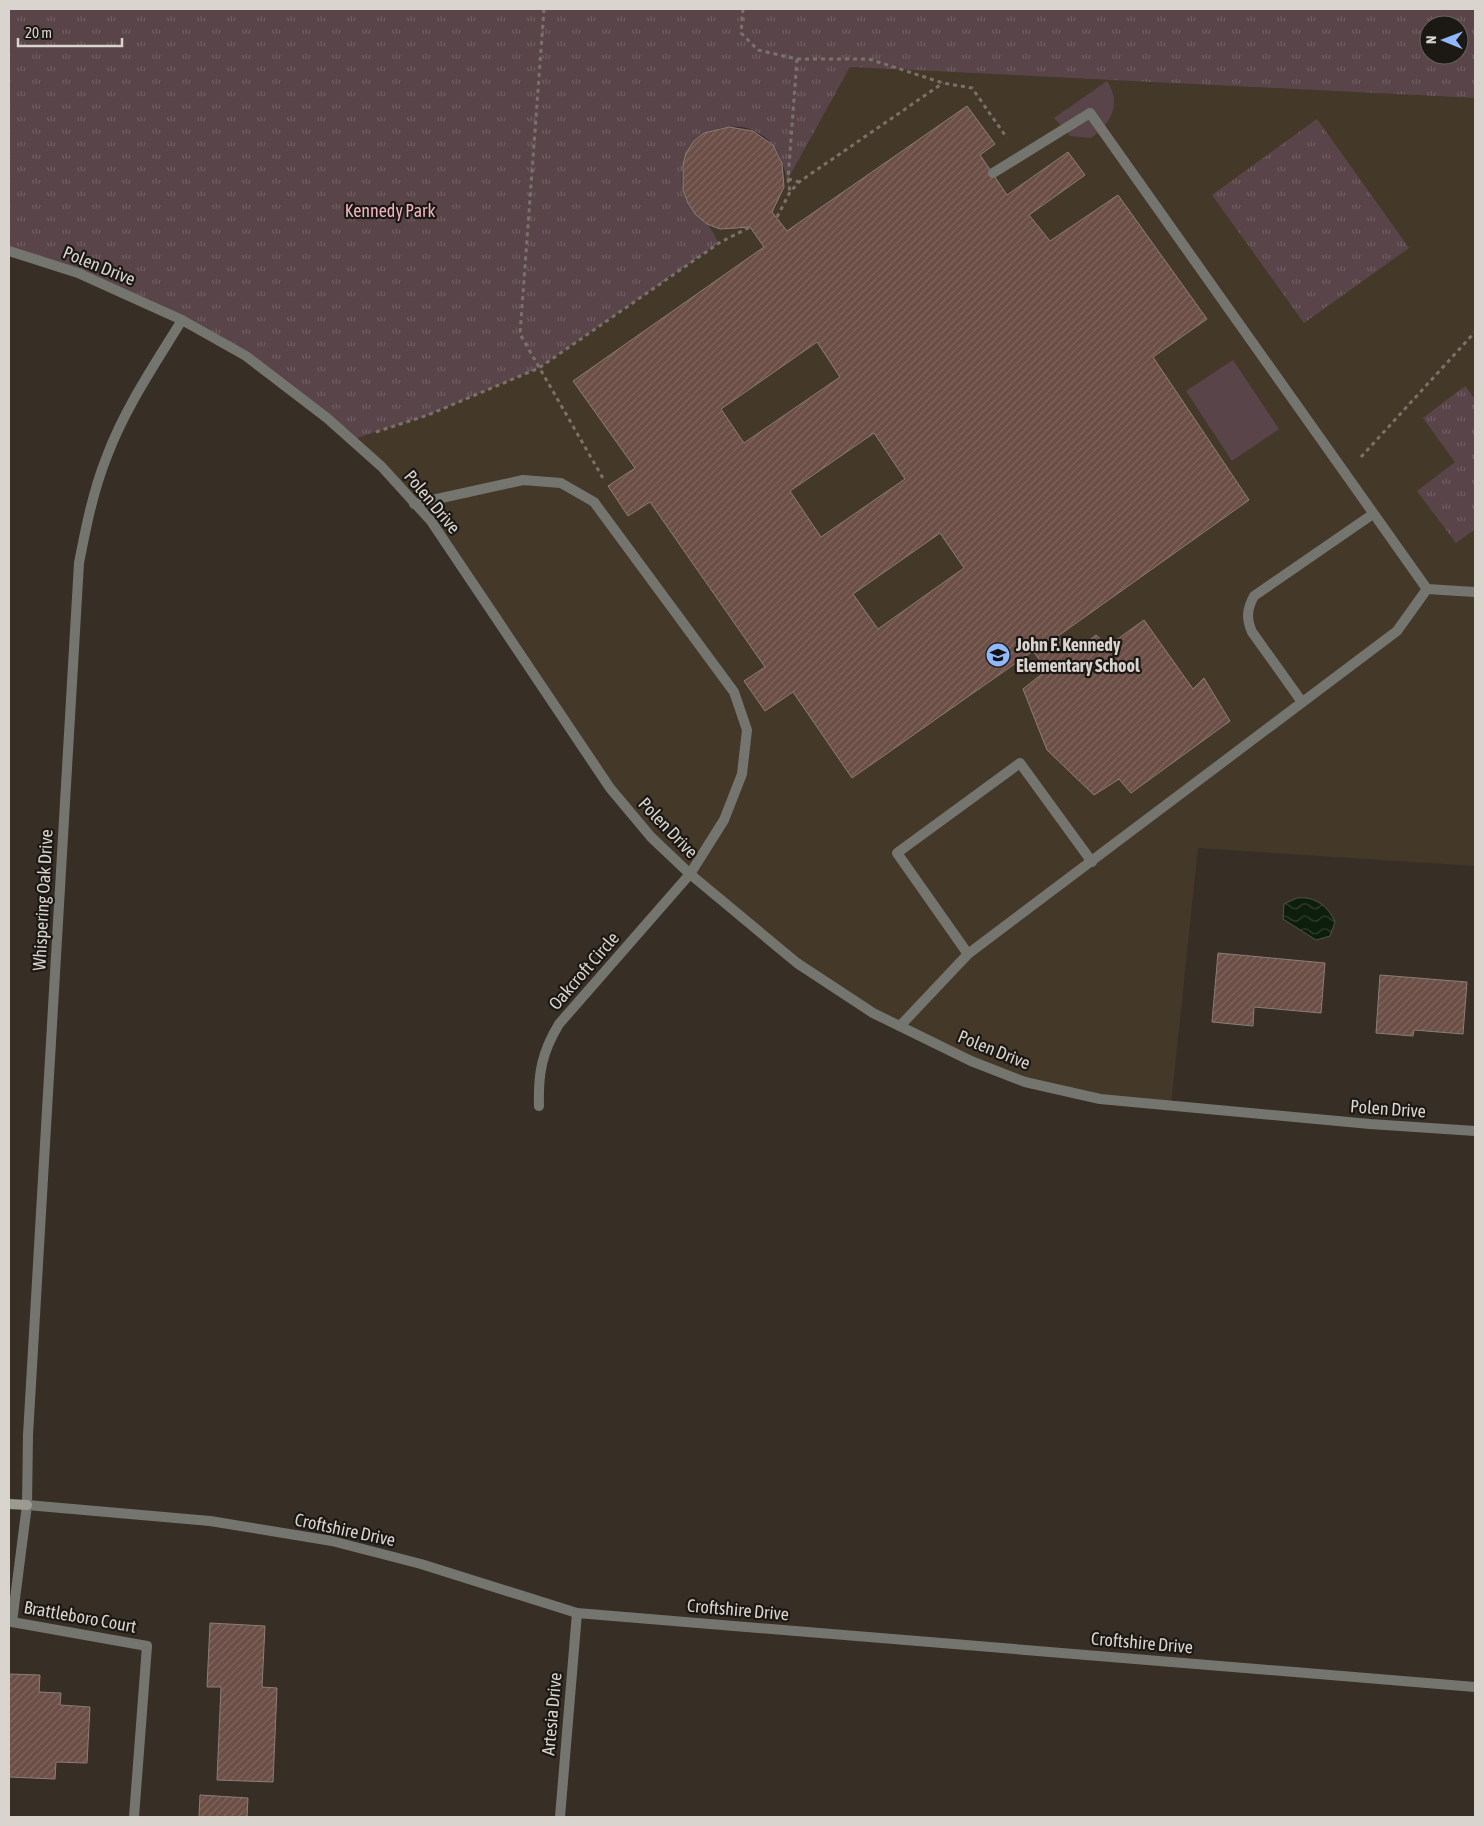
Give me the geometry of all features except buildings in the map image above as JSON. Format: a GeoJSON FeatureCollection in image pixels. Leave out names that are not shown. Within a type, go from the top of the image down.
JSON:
{"type":"FeatureCollection","features":[{"type":"Feature","properties":{"kind":"street"},"geometry":{"type":"LineString","coordinates":[[993,173],[1090,113],[1426,589]]}},
{"type":"Feature","properties":{"kind":"street","name":"Polen Drive"},"geometry":{"type":"LineString","coordinates":[[9,251],[78,273],[182,320],[246,356],[327,418],[382,467],[431,521],[610,788],[651,837],[690,874],[797,964],[873,1013],[971,1061],[1026,1082],[1100,1098],[1370,1124],[1475,1131]]}},
{"type":"Feature","properties":{"kind":"street","name":"Whispering Oak Drive"},"geometry":{"type":"LineString","coordinates":[[27,1505],[28,1435],[80,563],[90,509],[107,456],[130,406],[182,320]]}},
{"type":"Feature","properties":{"kind":"street","name":"Oakcroft Circle"},"geometry":{"type":"LineString","coordinates":[[414,504],[522,480],[561,483],[594,502],[734,692],[747,730],[742,774],[724,820],[690,874],[559,1024],[548,1042],[538,1078],[539,1106]]}},
{"type":"Feature","properties":{"kind":"street"},"geometry":{"type":"LineString","coordinates":[[1302,702],[1252,632],[1248,621],[1248,609],[1254,596],[1373,514]]}},
{"type":"Feature","properties":{"kind":"street"},"geometry":{"type":"LineString","coordinates":[[1426,589],[1475,592]]}},
{"type":"Feature","properties":{"kind":"street"},"geometry":{"type":"LineString","coordinates":[[900,1026],[968,954],[1397,631],[1426,589]]}},
{"type":"Feature","properties":{"kind":"street"},"geometry":{"type":"LineString","coordinates":[[968,954],[897,853],[1020,763],[1092,862]]}},
{"type":"Feature","properties":{"kind":"street","name":"Croftshire Drive"},"geometry":{"type":"LineString","coordinates":[[9,1504],[210,1521],[332,1541],[421,1564],[577,1613],[1475,1687]]}},
{"type":"Feature","properties":{"kind":"street","name":"Brattleboro Court"},"geometry":{"type":"LineString","coordinates":[[27,1505],[12,1622],[147,1646],[134,1817]]}},
{"type":"Feature","properties":{"kind":"street","name":"Artesia Drive"},"geometry":{"type":"LineString","coordinates":[[560,1817],[577,1613]]}},
{"type":"Feature","properties":{"kind":"path"},"geometry":{"type":"LineString","coordinates":[[544,9],[520,334],[608,486]]}},
{"type":"Feature","properties":{"kind":"path"},"geometry":{"type":"LineString","coordinates":[[743,9],[741,33],[758,50],[797,59],[868,59],[943,83],[972,88],[1020,156]]}},
{"type":"Feature","properties":{"kind":"path"},"geometry":{"type":"LineString","coordinates":[[790,192],[788,179],[797,59]]}},
{"type":"Feature","properties":{"kind":"path"},"geometry":{"type":"LineString","coordinates":[[777,218],[790,192],[799,182],[943,83]]}},
{"type":"Feature","properties":{"kind":"path"},"geometry":{"type":"LineString","coordinates":[[788,179],[799,182]]}},
{"type":"Feature","properties":{"kind":"path"},"geometry":{"type":"LineString","coordinates":[[351,440],[428,415],[539,368],[719,243],[750,227]]}},
{"type":"Feature","properties":{"kind":"path"},"geometry":{"type":"LineString","coordinates":[[1345,474],[1475,332]]}},
{"type":"Feature","properties":{"kind":"shaded area","name":"John F. Kennedy Elementary School"},"geometry":{"type":"Polygon","coordinates":[[[850,67],[1475,98],[1475,866],[1198,848],[1171,1105],[1100,1099],[1025,1082],[873,1013],[797,963],[690,874],[610,788],[431,521],[351,440],[428,415],[539,368],[719,243],[707,224],[696,215],[683,190],[683,165],[686,153],[704,133],[715,129],[729,127],[753,131],[773,145],[789,186],[788,179],[850,67]]]}},
{"type":"Feature","properties":{"kind":"green space","name":"Kennedy Park"},"geometry":{"type":"Polygon","coordinates":[[[9,9],[1475,9],[1475,98],[850,67],[788,179],[790,192],[779,155],[773,145],[759,133],[743,127],[726,127],[711,132],[697,141],[687,154],[682,170],[683,190],[689,205],[709,226],[719,243],[539,368],[428,415],[351,440],[246,356],[78,273],[9,251],[9,9]]]}},
{"type":"Feature","properties":{"kind":"green space"},"geometry":{"type":"Polygon","coordinates":[[[1107,81],[1114,98],[1114,105],[1109,119],[1091,138],[1070,136],[1054,118],[1107,81]]]}},
{"type":"Feature","properties":{"kind":"green space"},"geometry":{"type":"Polygon","coordinates":[[[1317,119],[1409,248],[1304,323],[1212,195],[1317,119]]]}},
{"type":"Feature","properties":{"kind":"green space"},"geometry":{"type":"Polygon","coordinates":[[[1233,360],[1279,429],[1232,461],[1186,391],[1233,360]]]}},
{"type":"Feature","properties":{"kind":"green space"},"geometry":{"type":"Polygon","coordinates":[[[1465,386],[1475,399],[1475,529],[1456,543],[1417,491],[1455,462],[1423,418],[1465,386]]]}},
{"type":"Feature","properties":{"kind":"water"},"geometry":{"type":"Polygon","coordinates":[[[1297,898],[1315,900],[1329,911],[1335,922],[1330,936],[1316,940],[1283,919],[1284,904],[1297,898]]]}},
{"type":"Feature","properties":{"kind":"place","name":"John F. Kennedy Elementary School"},"geometry":{"type":"Point","coordinates":[998,655]}}]}
